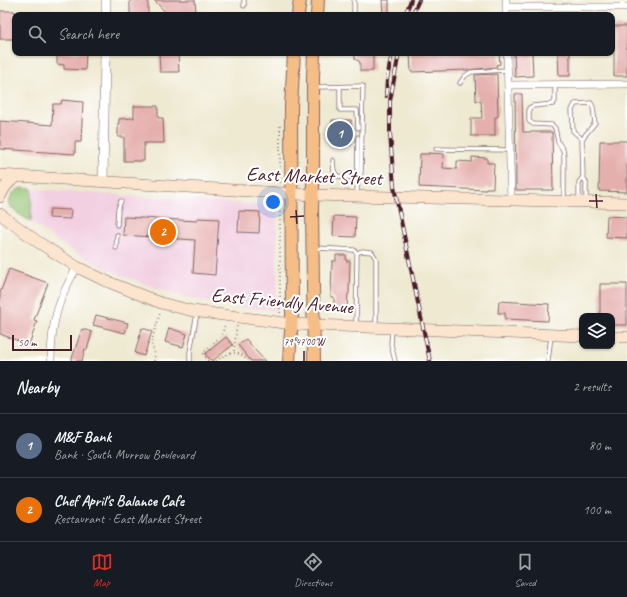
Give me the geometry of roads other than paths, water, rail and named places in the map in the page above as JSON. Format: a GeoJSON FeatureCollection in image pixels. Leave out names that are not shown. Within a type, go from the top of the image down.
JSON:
{"type":"FeatureCollection","features":[{"type":"Feature","properties":{"kind":"main road"},"geometry":{"type":"LineString","coordinates":[[298,12],[300,0]]}},
{"type":"Feature","properties":{"kind":"main road"},"geometry":{"type":"LineString","coordinates":[[317,12],[318,0]]}},
{"type":"Feature","properties":{"kind":"main road"},"geometry":{"type":"LineString","coordinates":[[289,361],[289,344],[292,324],[286,196],[294,56]]}},
{"type":"Feature","properties":{"kind":"main road"},"geometry":{"type":"LineString","coordinates":[[314,56],[312,248],[314,361]]}},
{"type":"Feature","properties":{"kind":"main road","name":"East Market Street"},"geometry":{"type":"LineString","coordinates":[[0,175],[286,196],[313,195],[627,203]]}},
{"type":"Feature","properties":{"kind":"main road"},"geometry":{"type":"LineString","coordinates":[[0,197],[7,183],[18,176]]}},
{"type":"Feature","properties":{"kind":"main road","name":"East Friendly Avenue"},"geometry":{"type":"LineString","coordinates":[[1,212],[38,242],[77,267],[163,303],[197,311],[238,318],[292,324],[579,336]]}},
{"type":"Feature","properties":{"kind":"main road"},"geometry":{"type":"LineString","coordinates":[[615,337],[627,337]]}},
{"type":"Feature","properties":{"kind":"street"},"geometry":{"type":"LineString","coordinates":[[106,0],[106,12]]}},
{"type":"Feature","properties":{"kind":"street"},"geometry":{"type":"LineString","coordinates":[[506,3],[627,7]]}},
{"type":"Feature","properties":{"kind":"street"},"geometry":{"type":"LineString","coordinates":[[103,182],[105,56]]}},
{"type":"Feature","properties":{"kind":"street"},"geometry":{"type":"LineString","coordinates":[[507,56],[511,200]]}},
{"type":"Feature","properties":{"kind":"street"},"geometry":{"type":"LineString","coordinates":[[508,85],[627,84]]}},
{"type":"Feature","properties":{"kind":"street"},"geometry":{"type":"LineString","coordinates":[[51,361],[52,339],[58,305],[77,267]]}},
{"type":"Feature","properties":{"kind":"lane"},"geometry":{"type":"LineString","coordinates":[[244,0],[244,6]]}},
{"type":"Feature","properties":{"kind":"lane"},"geometry":{"type":"LineString","coordinates":[[354,0],[354,12]]}},
{"type":"Feature","properties":{"kind":"lane"},"geometry":{"type":"LineString","coordinates":[[460,83],[465,76],[471,72],[507,70]]}},
{"type":"Feature","properties":{"kind":"lane"},"geometry":{"type":"LineString","coordinates":[[555,84],[555,101],[552,104],[529,108],[529,121],[533,124],[552,125],[555,128],[558,142],[563,150],[564,156],[564,202]]}},
{"type":"Feature","properties":{"kind":"lane"},"geometry":{"type":"LineString","coordinates":[[313,87],[363,86],[361,173],[358,178]]}},
{"type":"Feature","properties":{"kind":"lane"},"geometry":{"type":"LineString","coordinates":[[340,87],[340,110],[357,110],[358,128]]}},
{"type":"Feature","properties":{"kind":"lane"},"geometry":{"type":"LineString","coordinates":[[582,139],[573,131],[572,110],[575,104],[591,103],[595,123],[582,139],[583,176],[586,182],[582,202]]}},
{"type":"Feature","properties":{"kind":"lane"},"geometry":{"type":"LineString","coordinates":[[357,196],[358,137]]}},
{"type":"Feature","properties":{"kind":"lane"},"geometry":{"type":"LineString","coordinates":[[436,149],[509,150]]}},
{"type":"Feature","properties":{"kind":"lane"},"geometry":{"type":"LineString","coordinates":[[333,160],[334,171],[337,176],[358,178]]}},
{"type":"Feature","properties":{"kind":"lane"},"geometry":{"type":"LineString","coordinates":[[582,202],[579,182],[583,176]]}},
{"type":"Feature","properties":{"kind":"lane"},"geometry":{"type":"LineString","coordinates":[[118,225],[118,209],[121,201]]}},
{"type":"Feature","properties":{"kind":"lane"},"geometry":{"type":"LineString","coordinates":[[116,248],[117,235]]}},
{"type":"Feature","properties":{"kind":"lane"},"geometry":{"type":"LineString","coordinates":[[312,248],[354,250],[357,253]]}},
{"type":"Feature","properties":{"kind":"lane"},"geometry":{"type":"LineString","coordinates":[[357,253],[362,251],[372,252],[375,256],[376,328]]}},
{"type":"Feature","properties":{"kind":"lane"},"geometry":{"type":"LineString","coordinates":[[356,327],[357,253]]}},
{"type":"Feature","properties":{"kind":"lane"},"geometry":{"type":"LineString","coordinates":[[190,361],[190,352],[197,311]]}},
{"type":"Feature","properties":{"kind":"lane"},"geometry":{"type":"LineString","coordinates":[[392,328],[391,344],[395,361]]}},
{"type":"Feature","properties":{"kind":"lane"},"geometry":{"type":"LineString","coordinates":[[548,361],[551,335]]}},
{"type":"Feature","properties":{"kind":"railway"},"geometry":{"type":"LineString","coordinates":[[406,12],[411,0]]}},
{"type":"Feature","properties":{"kind":"railway"},"geometry":{"type":"LineString","coordinates":[[413,12],[419,0]]}},
{"type":"Feature","properties":{"kind":"railway"},"geometry":{"type":"LineString","coordinates":[[386,96],[387,79],[391,56]]}},
{"type":"Feature","properties":{"kind":"railway"},"geometry":{"type":"LineString","coordinates":[[398,56],[390,101],[390,133],[394,187],[430,361]]}},
{"type":"Feature","properties":{"kind":"place","name":"M&F Bank"},"geometry":{"type":"Point","coordinates":[340,134]}},
{"type":"Feature","properties":{"kind":"place","name":"Chef April's Balance Cafe"},"geometry":{"type":"Point","coordinates":[163,232]}}]}
